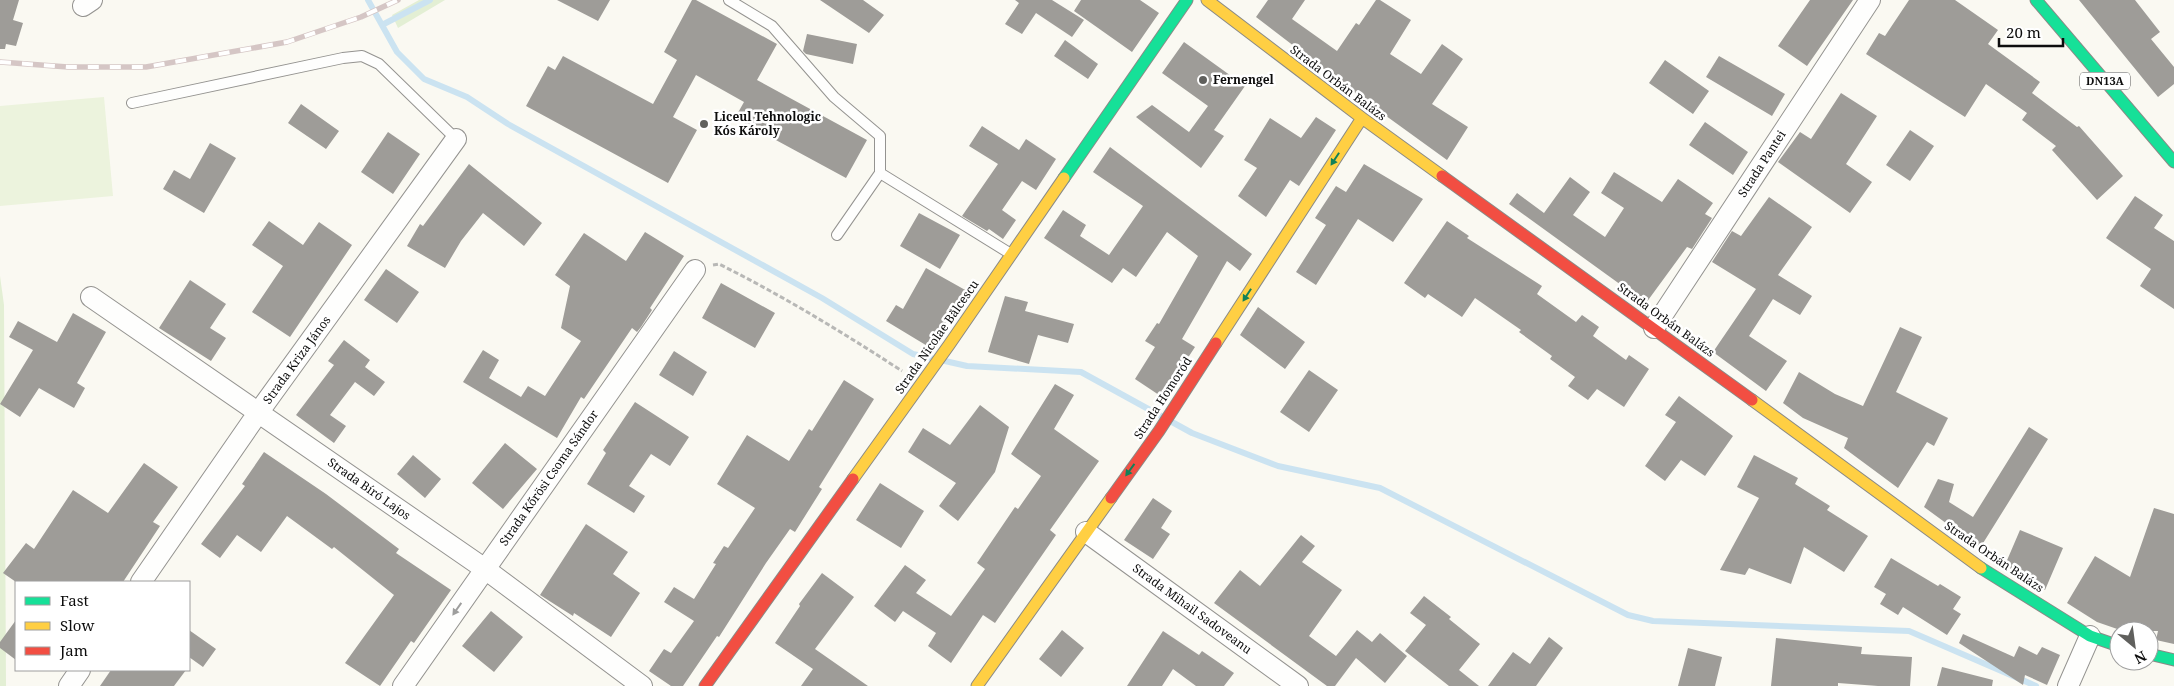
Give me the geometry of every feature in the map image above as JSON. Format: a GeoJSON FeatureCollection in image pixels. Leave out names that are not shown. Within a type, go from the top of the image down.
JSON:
{"type":"FeatureCollection","features":[{"type":"Feature","properties":{"kind":"main road","name":"Strada Nicolae Bălcescu"},"geometry":{"type":"LineString","coordinates":[[705,686],[927,377],[1187,0]]}},
{"type":"Feature","properties":{"kind":"main road","name":"Strada Orbán Balázs"},"geometry":{"type":"LineString","coordinates":[[1207,0],[1362,118],[1654,328],[1988,573],[2090,636],[2109,643]]}},
{"type":"Feature","properties":{"kind":"main road","name":"DN13A"},"geometry":{"type":"LineString","coordinates":[[2036,0],[2174,162]]}},
{"type":"Feature","properties":{"kind":"main road","name":"Strada Homoród"},"geometry":{"type":"LineString","coordinates":[[977,686],[1159,431],[1362,118]]}},
{"type":"Feature","properties":{"kind":"main road"},"geometry":{"type":"LineString","coordinates":[[2159,656],[2174,660]]}},
{"type":"Feature","properties":{"kind":"street","name":"Strada Pantei"},"geometry":{"type":"LineString","coordinates":[[1654,328],[1870,0]]}},
{"type":"Feature","properties":{"kind":"street","name":"Strada Kriza János"},"geometry":{"type":"LineString","coordinates":[[142,581],[258,413],[456,139]]}},
{"type":"Feature","properties":{"kind":"street","name":"Strada Kőrösi Csoma Sándor"},"geometry":{"type":"LineString","coordinates":[[403,686],[696,270]]}},
{"type":"Feature","properties":{"kind":"street","name":"Strada Bíró Lajos"},"geometry":{"type":"LineString","coordinates":[[91,297],[485,569],[642,686]]}},
{"type":"Feature","properties":{"kind":"street","name":"Strada Mihail Sadoveanu"},"geometry":{"type":"LineString","coordinates":[[1086,532],[1298,686]]}},
{"type":"Feature","properties":{"kind":"street"},"geometry":{"type":"LineString","coordinates":[[2068,684],[2090,636]]}},
{"type":"Feature","properties":{"kind":"street"},"geometry":{"type":"LineString","coordinates":[[69,686],[79,671]]}},
{"type":"Feature","properties":{"kind":"lane"},"geometry":{"type":"LineString","coordinates":[[729,0],[772,26],[834,98],[880,136],[880,173],[837,235]]}},
{"type":"Feature","properties":{"kind":"lane"},"geometry":{"type":"LineString","coordinates":[[132,103],[343,58],[362,56],[379,64],[456,139]]}},
{"type":"Feature","properties":{"kind":"lane"},"geometry":{"type":"LineString","coordinates":[[880,173],[1012,254]]}},
{"type":"Feature","properties":{"kind":"path"},"geometry":{"type":"LineString","coordinates":[[696,270],[719,264],[774,292],[843,332],[909,375],[905,382],[917,390]]}},
{"type":"Feature","properties":{"kind":"green space"},"geometry":{"type":"Polygon","coordinates":[[[419,0],[445,0],[398,28],[392,15],[419,0]]]}},
{"type":"Feature","properties":{"kind":"green space"},"geometry":{"type":"Polygon","coordinates":[[[104,97],[113,196],[0,206],[0,106],[104,97]]]}},
{"type":"Feature","properties":{"kind":"green space"},"geometry":{"type":"Polygon","coordinates":[[[0,276],[4,305],[6,686],[0,686],[0,276]]]}},
{"type":"Feature","properties":{"kind":"building"},"geometry":{"type":"Polygon","coordinates":[[[0,0],[19,0],[13,20],[23,23],[16,46],[6,44],[5,49],[0,49],[0,0]]]}},
{"type":"Feature","properties":{"kind":"building"},"geometry":{"type":"Polygon","coordinates":[[[557,0],[610,0],[598,21],[557,0]]]}},
{"type":"Feature","properties":{"kind":"building"},"geometry":{"type":"Polygon","coordinates":[[[692,0],[696,0],[777,44],[757,80],[867,140],[846,178],[735,118],[744,102],[696,75],[673,117],[697,130],[668,183],[526,106],[548,66],[555,70],[563,56],[653,104],[677,60],[664,52],[692,0]]]}},
{"type":"Feature","properties":{"kind":"building"},"geometry":{"type":"Polygon","coordinates":[[[820,0],[863,0],[884,15],[869,33],[820,0]]]}},
{"type":"Feature","properties":{"kind":"building"},"geometry":{"type":"Polygon","coordinates":[[[1015,0],[1052,0],[1084,20],[1072,37],[1036,13],[1022,34],[1005,24],[1019,3],[1015,0]]]}},
{"type":"Feature","properties":{"kind":"building"},"geometry":{"type":"Polygon","coordinates":[[[1081,0],[1140,0],[1159,13],[1132,52],[1074,11],[1081,0]]]}},
{"type":"Feature","properties":{"kind":"building"},"geometry":{"type":"Polygon","coordinates":[[[1268,0],[1305,0],[1292,19],[1337,51],[1356,23],[1359,25],[1376,0],[1380,0],[1411,20],[1390,54],[1421,74],[1442,44],[1463,59],[1432,104],[1468,127],[1447,160],[1371,105],[1256,17],[1268,0]]]}},
{"type":"Feature","properties":{"kind":"building"},"geometry":{"type":"Polygon","coordinates":[[[1810,0],[1853,0],[1807,66],[1778,46],[1810,0]]]}},
{"type":"Feature","properties":{"kind":"building"},"geometry":{"type":"Polygon","coordinates":[[[1909,0],[1955,0],[1998,30],[1988,44],[2040,82],[2032,93],[2077,127],[2079,126],[2123,176],[2097,200],[2052,150],[2056,146],[2022,120],[2027,113],[1986,84],[1965,117],[1866,54],[1879,33],[1885,36],[1909,0]]]}},
{"type":"Feature","properties":{"kind":"building"},"geometry":{"type":"Polygon","coordinates":[[[2079,0],[2135,0],[2160,32],[2151,39],[2174,67],[2174,84],[2158,97],[2079,0]]]}},
{"type":"Feature","properties":{"kind":"building"},"geometry":{"type":"Polygon","coordinates":[[[807,34],[857,44],[853,64],[806,54],[803,51],[807,34]]]}},
{"type":"Feature","properties":{"kind":"building"},"geometry":{"type":"Polygon","coordinates":[[[1065,40],[1098,64],[1088,79],[1054,56],[1065,40]]]}},
{"type":"Feature","properties":{"kind":"building"},"geometry":{"type":"Polygon","coordinates":[[[1184,42],[1245,86],[1214,130],[1224,136],[1201,168],[1136,117],[1152,105],[1189,132],[1208,106],[1162,73],[1184,42]]]}},
{"type":"Feature","properties":{"kind":"building"},"geometry":{"type":"Polygon","coordinates":[[[1719,56],[1785,94],[1772,116],[1706,77],[1719,56]]]}},
{"type":"Feature","properties":{"kind":"building"},"geometry":{"type":"Polygon","coordinates":[[[1665,60],[1709,91],[1693,114],[1649,83],[1665,60]]]}},
{"type":"Feature","properties":{"kind":"building"},"geometry":{"type":"Polygon","coordinates":[[[1841,93],[1877,116],[1846,164],[1872,182],[1850,213],[1778,162],[1800,132],[1811,139],[1841,93]]]}},
{"type":"Feature","properties":{"kind":"building"},"geometry":{"type":"Polygon","coordinates":[[[301,104],[339,131],[326,149],[288,123],[301,104]]]}},
{"type":"Feature","properties":{"kind":"building"},"geometry":{"type":"Polygon","coordinates":[[[1316,117],[1336,130],[1299,186],[1290,180],[1266,217],[1238,196],[1257,168],[1244,160],[1270,118],[1301,138],[1316,117]]]}},
{"type":"Feature","properties":{"kind":"building"},"geometry":{"type":"Polygon","coordinates":[[[1705,122],[1748,152],[1733,175],[1689,145],[1705,122]]]}},
{"type":"Feature","properties":{"kind":"building"},"geometry":{"type":"Polygon","coordinates":[[[982,126],[1019,150],[1026,139],[1056,159],[1036,190],[1022,181],[1002,210],[1016,220],[1003,239],[989,229],[987,231],[962,216],[998,164],[969,146],[982,126]]]}},
{"type":"Feature","properties":{"kind":"building"},"geometry":{"type":"Polygon","coordinates":[[[1910,130],[1934,146],[1910,181],[1886,165],[1910,130]]]}},
{"type":"Feature","properties":{"kind":"building"},"geometry":{"type":"Polygon","coordinates":[[[388,132],[420,154],[393,194],[361,172],[388,132]]]}},
{"type":"Feature","properties":{"kind":"building"},"geometry":{"type":"Polygon","coordinates":[[[210,143],[236,158],[204,213],[163,189],[174,170],[190,179],[210,143]]]}},
{"type":"Feature","properties":{"kind":"building"},"geometry":{"type":"Polygon","coordinates":[[[1110,147],[1252,254],[1240,271],[1227,261],[1182,339],[1195,347],[1162,397],[1135,379],[1155,347],[1145,341],[1157,323],[1159,324],[1198,256],[1167,232],[1136,277],[1123,268],[1112,283],[1044,238],[1063,210],[1086,225],[1080,236],[1109,255],[1143,206],[1093,172],[1110,147]]]}},
{"type":"Feature","properties":{"kind":"building"},"geometry":{"type":"Polygon","coordinates":[[[469,164],[542,223],[524,246],[483,213],[461,241],[445,268],[407,246],[420,224],[423,226],[469,164]]]}},
{"type":"Feature","properties":{"kind":"building"},"geometry":{"type":"Polygon","coordinates":[[[1364,164],[1423,199],[1393,242],[1358,219],[1316,285],[1296,272],[1326,225],[1315,218],[1336,186],[1346,192],[1364,164]]]}},
{"type":"Feature","properties":{"kind":"building"},"geometry":{"type":"Polygon","coordinates":[[[1614,172],[1662,202],[1678,179],[1713,203],[1705,214],[1712,218],[1692,249],[1687,247],[1646,303],[1509,204],[1517,193],[1544,213],[1570,177],[1590,192],[1573,215],[1605,237],[1624,208],[1601,193],[1614,172]]]}},
{"type":"Feature","properties":{"kind":"building"},"geometry":{"type":"Polygon","coordinates":[[[2135,196],[2163,215],[2154,228],[2174,241],[2174,309],[2140,286],[2151,269],[2106,238],[2135,196]]]}},
{"type":"Feature","properties":{"kind":"building"},"geometry":{"type":"Polygon","coordinates":[[[1769,197],[1812,227],[1778,275],[1812,296],[1800,315],[1773,299],[1749,336],[1787,361],[1766,391],[1713,352],[1756,289],[1712,262],[1732,231],[1741,236],[1769,197]]]}},
{"type":"Feature","properties":{"kind":"building"},"geometry":{"type":"Polygon","coordinates":[[[919,213],[960,235],[940,269],[900,246],[919,213]]]}},
{"type":"Feature","properties":{"kind":"building"},"geometry":{"type":"Polygon","coordinates":[[[269,221],[303,245],[319,222],[352,245],[290,337],[252,312],[283,266],[252,245],[269,221]]]}},
{"type":"Feature","properties":{"kind":"building"},"geometry":{"type":"Polygon","coordinates":[[[1447,221],[1469,236],[1467,238],[1542,286],[1537,294],[1576,322],[1582,315],[1599,327],[1593,336],[1626,360],[1629,355],[1649,369],[1624,407],[1597,389],[1588,400],[1568,386],[1575,377],[1550,359],[1552,356],[1519,332],[1521,330],[1475,298],[1462,317],[1428,294],[1425,298],[1404,283],[1447,221]]]}},
{"type":"Feature","properties":{"kind":"building"},"geometry":{"type":"Polygon","coordinates":[[[645,232],[684,256],[650,308],[652,310],[641,327],[637,332],[632,328],[584,399],[581,397],[557,438],[463,382],[483,350],[499,360],[489,378],[521,397],[528,386],[545,396],[581,341],[561,328],[570,286],[555,275],[584,233],[626,261],[645,232]]]}},
{"type":"Feature","properties":{"kind":"building"},"geometry":{"type":"Polygon","coordinates":[[[926,268],[967,291],[929,347],[886,321],[896,305],[903,309],[926,268]]]}},
{"type":"Feature","properties":{"kind":"building"},"geometry":{"type":"Polygon","coordinates":[[[386,269],[419,292],[397,323],[364,300],[386,269]]]}},
{"type":"Feature","properties":{"kind":"building"},"geometry":{"type":"Polygon","coordinates":[[[190,280],[226,304],[210,328],[226,338],[211,361],[159,328],[190,280]]]}},
{"type":"Feature","properties":{"kind":"building"},"geometry":{"type":"Polygon","coordinates":[[[721,283],[775,313],[755,348],[702,318],[721,283]]]}},
{"type":"Feature","properties":{"kind":"building"},"geometry":{"type":"Polygon","coordinates":[[[1005,296],[1028,302],[1025,311],[1074,324],[1068,343],[1038,335],[1029,364],[988,352],[1005,296]]]}},
{"type":"Feature","properties":{"kind":"building"},"geometry":{"type":"Polygon","coordinates":[[[1258,307],[1305,342],[1285,369],[1240,335],[1258,307]]]}},
{"type":"Feature","properties":{"kind":"building"},"geometry":{"type":"Polygon","coordinates":[[[73,313],[106,332],[77,383],[85,388],[74,408],[39,388],[20,417],[0,404],[33,350],[9,337],[18,321],[57,342],[73,313]]]}},
{"type":"Feature","properties":{"kind":"building"},"geometry":{"type":"Polygon","coordinates":[[[1900,327],[1922,337],[1896,392],[1948,418],[1934,446],[1927,442],[1898,488],[1844,448],[1848,438],[1803,418],[1783,403],[1799,372],[1835,394],[1863,406],[1900,327]]]}},
{"type":"Feature","properties":{"kind":"building"},"geometry":{"type":"Polygon","coordinates":[[[344,340],[370,360],[365,367],[385,382],[374,396],[355,382],[330,415],[346,426],[334,443],[296,415],[334,365],[328,361],[344,340]]]}},
{"type":"Feature","properties":{"kind":"building"},"geometry":{"type":"Polygon","coordinates":[[[674,351],[707,372],[693,396],[659,375],[674,351]]]}},
{"type":"Feature","properties":{"kind":"building"},"geometry":{"type":"Polygon","coordinates":[[[1309,370],[1338,390],[1309,432],[1280,412],[1309,370]]]}},
{"type":"Feature","properties":{"kind":"building"},"geometry":{"type":"Polygon","coordinates":[[[844,380],[874,399],[819,487],[822,489],[795,532],[790,529],[719,637],[717,636],[683,686],[671,686],[649,671],[664,649],[671,653],[694,621],[664,602],[674,587],[694,599],[716,564],[713,563],[724,546],[728,548],[755,508],[717,484],[747,435],[789,461],[809,429],[812,431],[844,380]]]}},
{"type":"Feature","properties":{"kind":"building"},"geometry":{"type":"Polygon","coordinates":[[[1055,384],[1074,395],[1054,429],[1099,461],[1050,530],[1056,535],[995,623],[983,615],[951,663],[928,646],[936,633],[903,611],[895,622],[874,606],[905,565],[926,580],[916,593],[951,616],[985,569],[977,563],[1015,507],[1018,509],[1041,476],[1011,454],[1055,384]]]}},
{"type":"Feature","properties":{"kind":"building"},"geometry":{"type":"Polygon","coordinates":[[[1679,396],[1733,436],[1705,476],[1681,460],[1665,481],[1645,466],[1676,422],[1665,415],[1679,396]]]}},
{"type":"Feature","properties":{"kind":"building"},"geometry":{"type":"Polygon","coordinates":[[[635,402],[689,437],[670,466],[651,454],[629,486],[645,496],[634,513],[587,484],[606,453],[603,450],[635,402]]]}},
{"type":"Feature","properties":{"kind":"building"},"geometry":{"type":"Polygon","coordinates":[[[980,405],[1009,427],[995,472],[958,521],[939,506],[956,483],[908,452],[923,428],[950,445],[980,405]]]}},
{"type":"Feature","properties":{"kind":"building"},"geometry":{"type":"Polygon","coordinates":[[[2029,427],[2048,439],[1980,548],[1924,507],[1938,479],[1954,484],[1949,502],[1973,517],[2029,427]]]}},
{"type":"Feature","properties":{"kind":"building"},"geometry":{"type":"Polygon","coordinates":[[[505,443],[537,469],[503,509],[472,483],[505,443]]]}},
{"type":"Feature","properties":{"kind":"building"},"geometry":{"type":"Polygon","coordinates":[[[264,452],[326,494],[399,549],[396,553],[451,590],[414,643],[411,641],[380,686],[345,663],[394,595],[334,547],[332,549],[287,516],[261,552],[237,535],[220,558],[201,544],[245,486],[242,484],[264,452]]]}},
{"type":"Feature","properties":{"kind":"building"},"geometry":{"type":"Polygon","coordinates":[[[413,455],[441,479],[425,498],[397,474],[413,455]]]}},
{"type":"Feature","properties":{"kind":"building"},"geometry":{"type":"Polygon","coordinates":[[[1754,455],[1798,478],[1795,484],[1830,506],[1827,510],[1868,536],[1844,572],[1804,547],[1791,584],[1749,568],[1745,575],[1720,570],[1759,498],[1737,487],[1754,455]]]}},
{"type":"Feature","properties":{"kind":"building"},"geometry":{"type":"Polygon","coordinates":[[[144,463],[178,487],[153,522],[160,526],[124,581],[15,581],[3,573],[26,543],[34,549],[73,490],[108,513],[144,463]]]}},
{"type":"Feature","properties":{"kind":"building"},"geometry":{"type":"Polygon","coordinates":[[[880,483],[924,511],[901,548],[856,520],[880,483]]]}},
{"type":"Feature","properties":{"kind":"building"},"geometry":{"type":"Polygon","coordinates":[[[1153,498],[1172,511],[1161,528],[1170,534],[1153,559],[1124,540],[1153,498]]]}},
{"type":"Feature","properties":{"kind":"building"},"geometry":{"type":"Polygon","coordinates":[[[2154,508],[2174,514],[2174,644],[2159,641],[2159,621],[2109,621],[2109,626],[2097,622],[2067,603],[2095,556],[2130,577],[2154,508]]]}},
{"type":"Feature","properties":{"kind":"building"},"geometry":{"type":"Polygon","coordinates":[[[586,524],[628,552],[613,574],[640,593],[611,637],[574,613],[573,616],[540,595],[586,524]]]}},
{"type":"Feature","properties":{"kind":"building"},"geometry":{"type":"Polygon","coordinates":[[[2020,530],[2063,548],[2045,590],[2005,565],[2020,530]]]}},
{"type":"Feature","properties":{"kind":"building"},"geometry":{"type":"Polygon","coordinates":[[[1301,535],[1315,546],[1302,562],[1342,590],[1309,636],[1336,656],[1357,630],[1372,642],[1380,633],[1407,656],[1385,683],[1356,658],[1335,686],[1327,686],[1214,603],[1240,570],[1260,586],[1301,535]]]}},
{"type":"Feature","properties":{"kind":"building"},"geometry":{"type":"Polygon","coordinates":[[[1891,558],[1938,586],[1940,584],[1961,597],[1953,609],[1961,614],[1947,635],[1903,607],[1898,615],[1880,604],[1886,594],[1874,587],[1891,558]]]}},
{"type":"Feature","properties":{"kind":"building"},"geometry":{"type":"Polygon","coordinates":[[[822,573],[854,597],[815,649],[868,686],[801,686],[813,669],[775,643],[800,606],[799,604],[822,573]]]}},
{"type":"Feature","properties":{"kind":"building"},"geometry":{"type":"Polygon","coordinates":[[[1424,596],[1451,617],[1449,619],[1480,644],[1459,670],[1479,686],[1449,686],[1405,651],[1426,625],[1410,613],[1424,596]]]}},
{"type":"Feature","properties":{"kind":"building"},"geometry":{"type":"Polygon","coordinates":[[[491,611],[523,637],[494,672],[462,646],[491,611]]]}},
{"type":"Feature","properties":{"kind":"building"},"geometry":{"type":"Polygon","coordinates":[[[15,621],[15,659],[0,648],[0,642],[15,621]]]}},
{"type":"Feature","properties":{"kind":"building"},"geometry":{"type":"Polygon","coordinates":[[[1062,630],[1084,648],[1061,677],[1039,659],[1062,630]]]}},
{"type":"Feature","properties":{"kind":"building"},"geometry":{"type":"Polygon","coordinates":[[[190,631],[216,649],[203,667],[190,658],[190,631]]]}},
{"type":"Feature","properties":{"kind":"building"},"geometry":{"type":"Polygon","coordinates":[[[1163,631],[1199,655],[1202,651],[1234,673],[1224,686],[1196,686],[1173,669],[1162,686],[1127,686],[1163,631]]]}},
{"type":"Feature","properties":{"kind":"building"},"geometry":{"type":"Polygon","coordinates":[[[1963,634],[2014,657],[2019,646],[2037,655],[2042,647],[2060,655],[2047,685],[2025,675],[2023,685],[1959,643],[1963,634]]]}},
{"type":"Feature","properties":{"kind":"building"},"geometry":{"type":"Polygon","coordinates":[[[1549,637],[1563,648],[1536,686],[1488,686],[1513,652],[1530,664],[1549,637]]]}},
{"type":"Feature","properties":{"kind":"building"},"geometry":{"type":"Polygon","coordinates":[[[1776,638],[1862,647],[1861,654],[1912,657],[1910,686],[1838,683],[1838,686],[1771,686],[1776,638]]]}},
{"type":"Feature","properties":{"kind":"building"},"geometry":{"type":"Polygon","coordinates":[[[1688,648],[1722,657],[1715,686],[1678,686],[1688,648]]]}},
{"type":"Feature","properties":{"kind":"building"},"geometry":{"type":"Polygon","coordinates":[[[1942,667],[1993,680],[1992,686],[1937,686],[1942,667]]]}},
{"type":"Feature","properties":{"kind":"building"},"geometry":{"type":"Polygon","coordinates":[[[110,671],[185,671],[174,686],[100,686],[110,671]]]}},
{"type":"Feature","properties":{"kind":"waterway"},"geometry":{"type":"LineString","coordinates":[[368,0],[397,52],[424,79],[467,97],[508,124],[822,298],[913,354],[931,358]]}},
{"type":"Feature","properties":{"kind":"waterway"},"geometry":{"type":"LineString","coordinates":[[382,25],[430,0]]}},
{"type":"Feature","properties":{"kind":"waterway"},"geometry":{"type":"LineString","coordinates":[[945,361],[967,366],[1081,372],[1161,416]]}},
{"type":"Feature","properties":{"kind":"waterway"},"geometry":{"type":"LineString","coordinates":[[1172,422],[1192,433],[1278,466],[1380,488],[1628,615],[1653,621],[1909,631],[2036,686]]}},
{"type":"Feature","properties":{"kind":"railway"},"geometry":{"type":"LineString","coordinates":[[0,62],[68,67],[146,67],[287,42],[361,17],[398,0]]}},
{"type":"Feature","properties":{"kind":"traffic: fast"},"geometry":{"type":"LineString","coordinates":[[1064,178],[1187,0]]}},
{"type":"Feature","properties":{"kind":"traffic: fast"},"geometry":{"type":"LineString","coordinates":[[2036,0],[2174,162]]}},
{"type":"Feature","properties":{"kind":"traffic: fast"},"geometry":{"type":"LineString","coordinates":[[1981,568],[2090,636],[2109,643]]}},
{"type":"Feature","properties":{"kind":"traffic: fast"},"geometry":{"type":"LineString","coordinates":[[2159,656],[2174,660]]}},
{"type":"Feature","properties":{"kind":"traffic: slow"},"geometry":{"type":"LineString","coordinates":[[1207,0],[1362,118],[1442,176]]}},
{"type":"Feature","properties":{"kind":"traffic: slow"},"geometry":{"type":"LineString","coordinates":[[1216,343],[1362,118]]}},
{"type":"Feature","properties":{"kind":"traffic: slow"},"geometry":{"type":"LineString","coordinates":[[853,479],[949,345],[1064,178]]}},
{"type":"Feature","properties":{"kind":"traffic: slow"},"geometry":{"type":"LineString","coordinates":[[1752,400],[1981,568]]}},
{"type":"Feature","properties":{"kind":"traffic: slow"},"geometry":{"type":"LineString","coordinates":[[977,686],[1111,498]]}},
{"type":"Feature","properties":{"kind":"traffic: jam"},"geometry":{"type":"LineString","coordinates":[[1442,176],[1752,400]]}},
{"type":"Feature","properties":{"kind":"traffic: jam"},"geometry":{"type":"LineString","coordinates":[[1111,498],[1159,431],[1216,343]]}},
{"type":"Feature","properties":{"kind":"traffic: jam"},"geometry":{"type":"LineString","coordinates":[[705,686],[853,479]]}},
{"type":"Feature","properties":{"kind":"place","name":"Fernengel"},"geometry":{"type":"Point","coordinates":[1203,80]}},
{"type":"Feature","properties":{"kind":"place","name":"Liceul Tehnologic Kós Károly"},"geometry":{"type":"Point","coordinates":[704,124]}}]}
